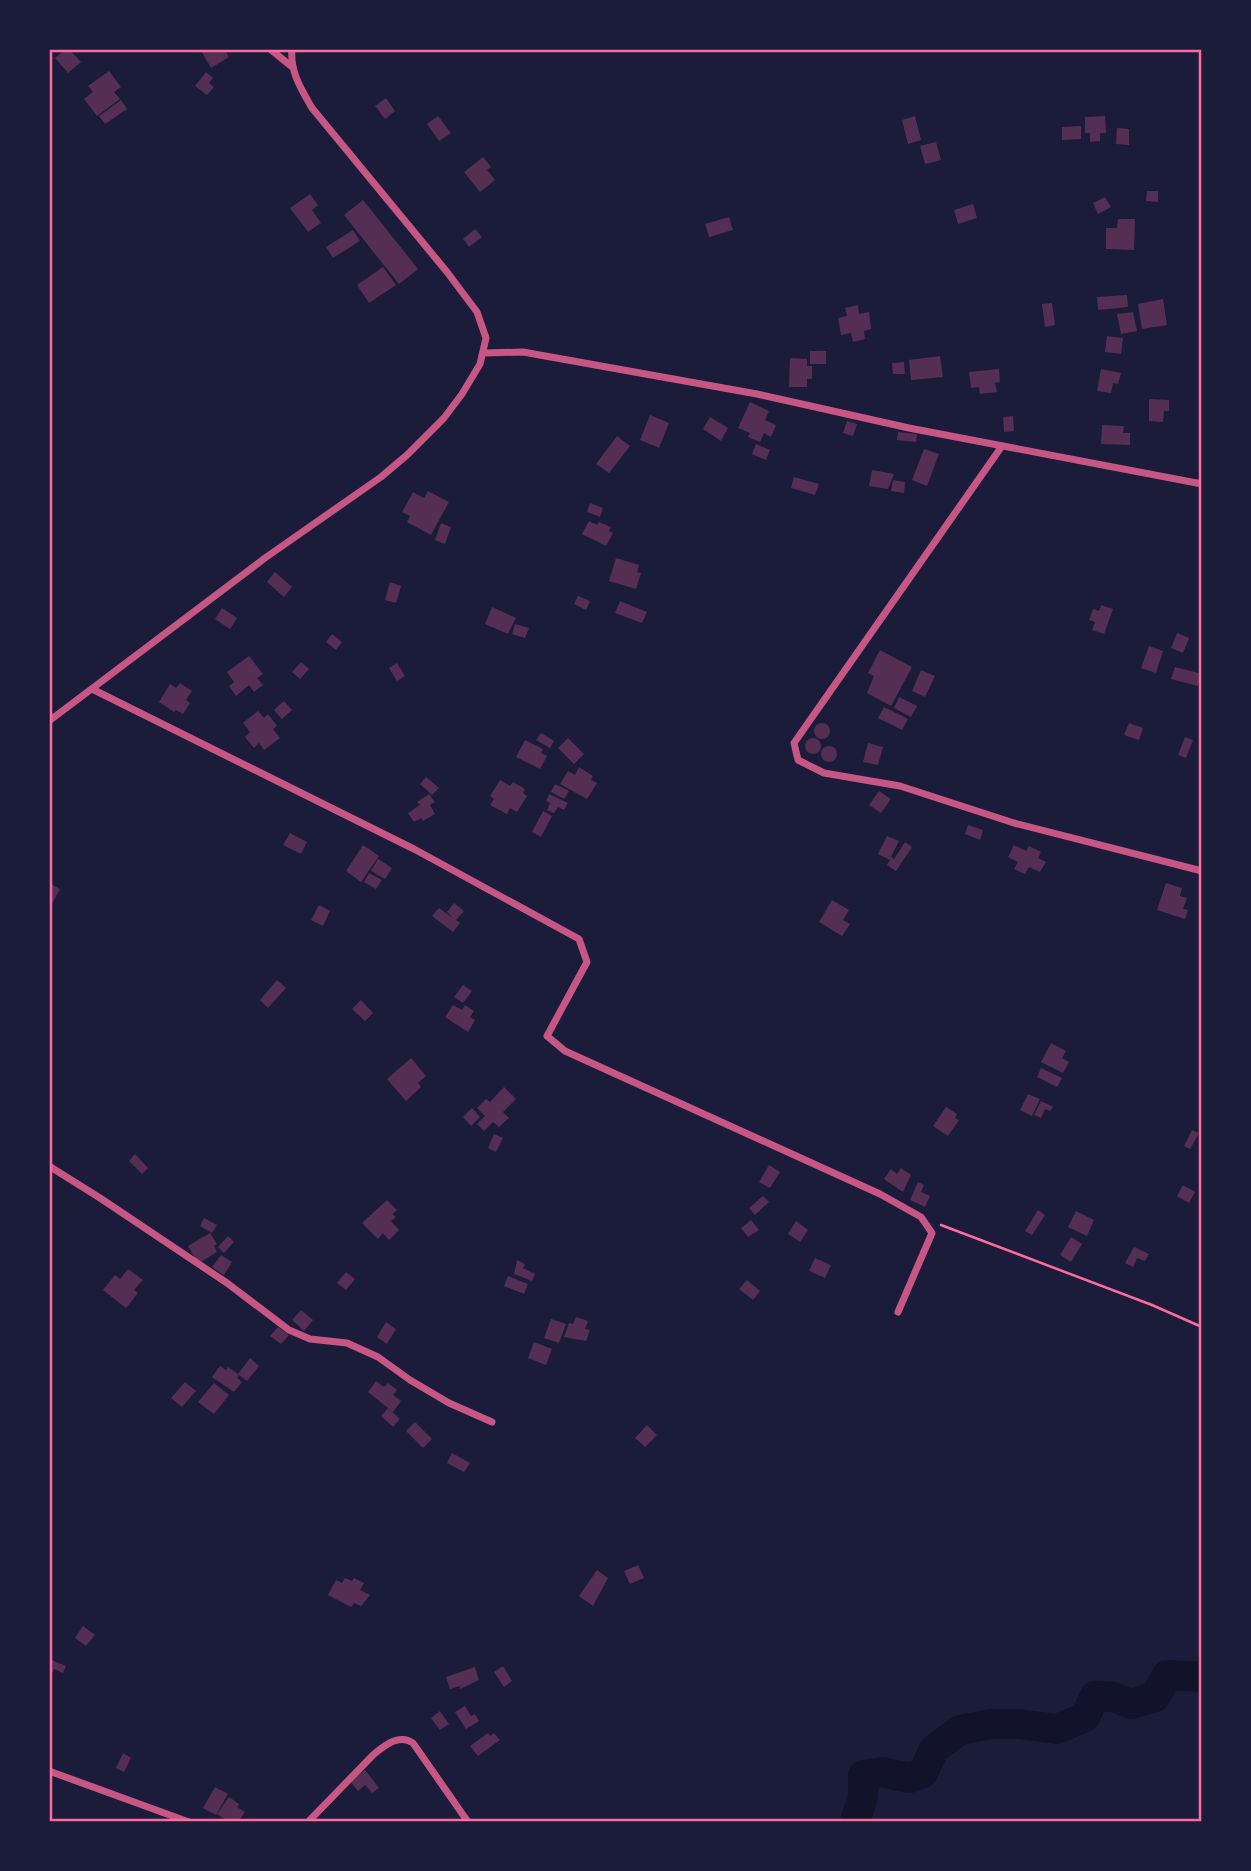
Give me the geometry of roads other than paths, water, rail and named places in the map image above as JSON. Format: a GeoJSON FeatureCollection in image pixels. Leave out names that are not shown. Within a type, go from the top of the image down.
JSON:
{"type":"FeatureCollection","features":[{"type":"Feature","properties":{"kind":"street"},"geometry":{"type":"LineString","coordinates":[[270,49],[291,66]]}},
{"type":"Feature","properties":{"kind":"street"},"geometry":{"type":"LineString","coordinates":[[49,721],[265,558],[350,501],[407,455],[454,405],[472,379],[484,353],[485,329],[477,312],[386,196],[328,130],[301,89],[291,66],[292,49]]}},
{"type":"Feature","properties":{"kind":"street"},"geometry":{"type":"LineString","coordinates":[[484,353],[523,352],[757,394],[909,428],[1202,484]]}},
{"type":"Feature","properties":{"kind":"street"},"geometry":{"type":"LineString","coordinates":[[1002,446],[794,743],[799,760],[824,773],[900,786],[1014,822],[1202,871]]}},
{"type":"Feature","properties":{"kind":"street"},"geometry":{"type":"LineString","coordinates":[[92,689],[414,849],[579,939],[587,962],[547,1036],[565,1051],[856,1183],[921,1217],[932,1233],[898,1312]]}},
{"type":"Feature","properties":{"kind":"street"},"geometry":{"type":"LineString","coordinates":[[49,1166],[227,1283],[289,1330],[310,1339],[348,1343],[378,1357],[449,1403],[492,1422]]}},
{"type":"Feature","properties":{"kind":"street"},"geometry":{"type":"LineString","coordinates":[[308,1822],[373,1755],[382,1747],[401,1738],[413,1743],[468,1822]]}},
{"type":"Feature","properties":{"kind":"street"},"geometry":{"type":"LineString","coordinates":[[49,1771],[189,1822]]}},
{"type":"Feature","properties":{"kind":"waterway"},"geometry":{"type":"LineString","coordinates":[[855,1822],[863,1796],[863,1775],[882,1772],[909,1778],[923,1773],[934,1749],[960,1730],[991,1724],[1019,1724],[1057,1729],[1085,1717],[1095,1696],[1113,1697],[1131,1704],[1155,1697],[1167,1675],[1202,1677]]}}]}
